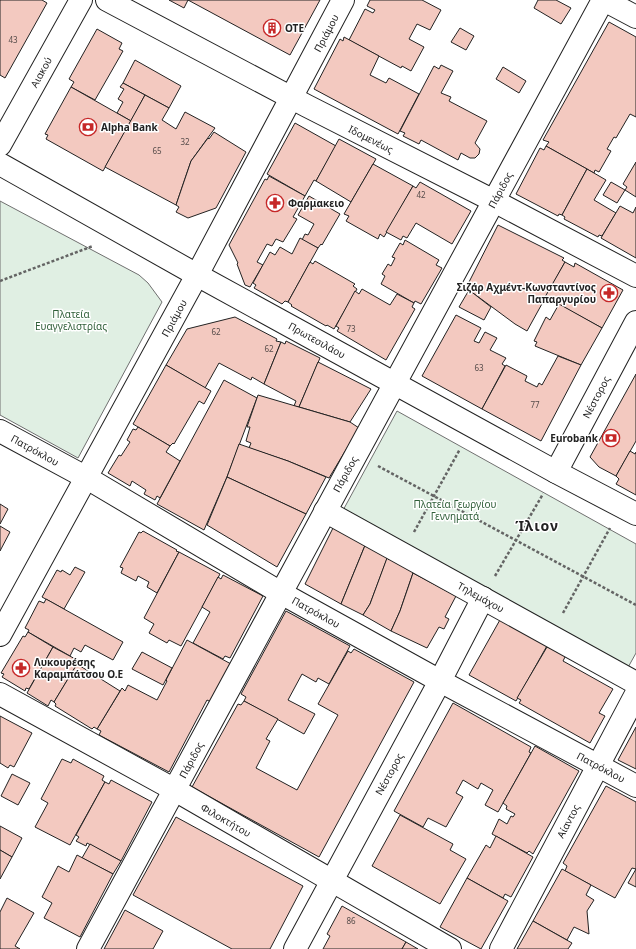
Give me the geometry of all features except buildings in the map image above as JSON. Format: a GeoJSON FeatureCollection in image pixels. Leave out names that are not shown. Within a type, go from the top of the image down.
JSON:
{"type":"FeatureCollection","features":[{"type":"Feature","properties":{"kind":"street","name":"Αιακού"},"geometry":{"type":"LineString","coordinates":[[0,145],[81,0]]}},
{"type":"Feature","properties":{"kind":"street","name":"Ιδομενέως"},"geometry":{"type":"LineString","coordinates":[[107,0],[292,98],[494,201],[636,276]]}},
{"type":"Feature","properties":{"kind":"street","name":"Πριάμου"},"geometry":{"type":"LineString","coordinates":[[0,634],[198,275],[344,0]]}},
{"type":"Feature","properties":{"kind":"street"},"geometry":{"type":"LineString","coordinates":[[603,0],[636,17]]}},
{"type":"Feature","properties":{"kind":"street","name":"Πάριδος"},"geometry":{"type":"LineString","coordinates":[[88,949],[603,0]]}},
{"type":"Feature","properties":{"kind":"street","name":"Πρωτεσιλάου"},"geometry":{"type":"LineString","coordinates":[[0,164],[198,275],[629,511]]}},
{"type":"Feature","properties":{"kind":"street","name":"Νέστορος"},"geometry":{"type":"LineString","coordinates":[[556,472],[636,322]]}},
{"type":"Feature","properties":{"kind":"street","name":"Πατρόκλου"},"geometry":{"type":"LineString","coordinates":[[0,431],[86,478],[281,593],[440,681],[636,786]]}},
{"type":"Feature","properties":{"kind":"street","name":"Τηλεμάχου"},"geometry":{"type":"LineString","coordinates":[[325,511],[636,683]]}},
{"type":"Feature","properties":{"kind":"street","name":"Νέστορος"},"geometry":{"type":"LineString","coordinates":[[295,949],[440,681],[483,598]]}},
{"type":"Feature","properties":{"kind":"street","name":"Φιλοκτήτου"},"geometry":{"type":"LineString","coordinates":[[0,694],[175,790],[450,949]]}},
{"type":"Feature","properties":{"kind":"street","name":"Αίαντος"},"geometry":{"type":"LineString","coordinates":[[501,949],[597,765],[636,694]]}},
{"type":"Feature","properties":{"kind":"path"},"geometry":{"type":"LineString","coordinates":[[0,280],[125,234]]}},
{"type":"Feature","properties":{"kind":"path"},"geometry":{"type":"LineString","coordinates":[[403,554],[473,426]]}},
{"type":"Feature","properties":{"kind":"path"},"geometry":{"type":"LineString","coordinates":[[356,455],[636,605]]}},
{"type":"Feature","properties":{"kind":"path"},"geometry":{"type":"LineString","coordinates":[[483,598],[556,472]]}},
{"type":"Feature","properties":{"kind":"path"},"geometry":{"type":"LineString","coordinates":[[550,635],[583,576],[629,511]]}},
{"type":"Feature","properties":{"kind":"green space","name":"Πλατεία Ευαγγελιστρίας"},"geometry":{"type":"Polygon","coordinates":[[[0,201],[139,275],[148,283],[162,302],[78,458],[0,415],[0,201]]]}},
{"type":"Feature","properties":{"kind":"green space","name":"Πλατεία Γεωργίου Γεννηματά"},"geometry":{"type":"Polygon","coordinates":[[[397,411],[636,544],[636,653],[626,671],[341,514],[397,411]]]}},
{"type":"Feature","properties":{"kind":"place","name":"ΟΤΕ"},"geometry":{"type":"Point","coordinates":[272,28]}},
{"type":"Feature","properties":{"kind":"place","name":"Alpha Bank"},"geometry":{"type":"Point","coordinates":[88,127]}},
{"type":"Feature","properties":{"kind":"place","name":"Φαρμακειο"},"geometry":{"type":"Point","coordinates":[275,203]}},
{"type":"Feature","properties":{"kind":"place","name":"Σιζάρ Αχμέντ-Κωνσταντίνος Παπαργυρίου"},"geometry":{"type":"Point","coordinates":[609,293]}},
{"type":"Feature","properties":{"kind":"place","name":"Eurobank"},"geometry":{"type":"Point","coordinates":[611,438]}},
{"type":"Feature","properties":{"kind":"place","name":"Λυκουρέσης Καραμπάτσου Ο.Ε"},"geometry":{"type":"Point","coordinates":[21,668]}},
{"type":"Feature","properties":{"kind":"district","name":"Ίλιον"},"geometry":{"type":"Point","coordinates":[537,525]}}]}
